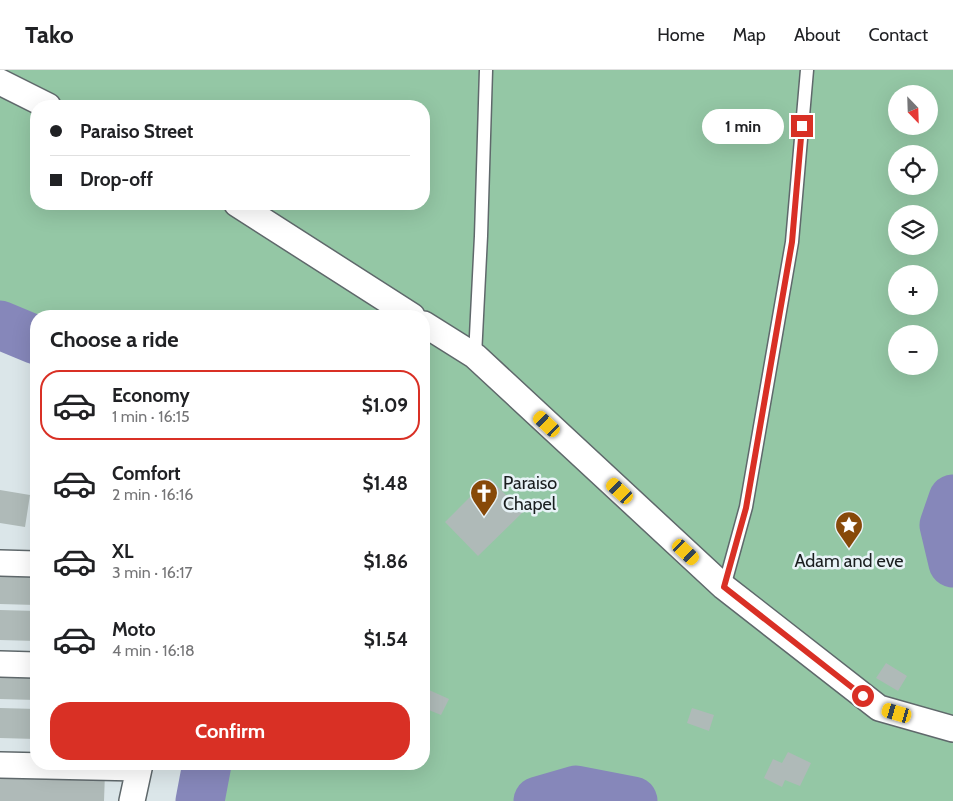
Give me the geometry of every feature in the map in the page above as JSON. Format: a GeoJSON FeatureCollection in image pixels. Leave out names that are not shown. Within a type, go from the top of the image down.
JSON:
{"type":"FeatureCollection","features":[{"type":"Feature","properties":{"kind":"street"},"geometry":{"type":"LineString","coordinates":[[0,82],[36,100]]}},
{"type":"Feature","properties":{"kind":"street"},"geometry":{"type":"LineString","coordinates":[[246,210],[403,310]]}},
{"type":"Feature","properties":{"kind":"street"},"geometry":{"type":"LineString","coordinates":[[430,328],[475,356],[724,587],[879,708],[953,729]]}},
{"type":"Feature","properties":{"kind":"street"},"geometry":{"type":"LineString","coordinates":[[0,563],[30,564]]}},
{"type":"Feature","properties":{"kind":"street"},"geometry":{"type":"LineString","coordinates":[[0,664],[30,665]]}},
{"type":"Feature","properties":{"kind":"street"},"geometry":{"type":"LineString","coordinates":[[0,765],[30,765]]}},
{"type":"Feature","properties":{"kind":"street"},"geometry":{"type":"LineString","coordinates":[[132,801],[138,770]]}},
{"type":"Feature","properties":{"kind":"lane"},"geometry":{"type":"LineString","coordinates":[[475,356],[486,70]]}},
{"type":"Feature","properties":{"kind":"lane"},"geometry":{"type":"LineString","coordinates":[[724,587],[746,508],[792,242],[807,70]]}},
{"type":"Feature","properties":{"kind":"green space"},"geometry":{"type":"Polygon","coordinates":[[[0,70],[953,70],[953,499],[944,525],[953,563],[953,801],[633,801],[576,790],[538,801],[200,801],[206,770],[430,770],[430,310],[30,310],[30,338],[0,325],[0,70]]]}},
{"type":"Feature","properties":{"kind":"building","name":"Paraiso Chapel"},"geometry":{"type":"Polygon","coordinates":[[[489,478],[523,512],[478,556],[445,522],[489,478]]]}},
{"type":"Feature","properties":{"kind":"building"},"geometry":{"type":"Polygon","coordinates":[[[0,490],[30,495],[25,527],[0,523],[0,490]]]}},
{"type":"Feature","properties":{"kind":"building"},"geometry":{"type":"Polygon","coordinates":[[[0,574],[30,574],[30,605],[0,604],[0,574]]]}},
{"type":"Feature","properties":{"kind":"building"},"geometry":{"type":"Polygon","coordinates":[[[0,610],[30,611],[30,641],[0,640],[0,610]]]}},
{"type":"Feature","properties":{"kind":"building"},"geometry":{"type":"Polygon","coordinates":[[[886,663],[907,676],[898,691],[876,678],[886,663]]]}},
{"type":"Feature","properties":{"kind":"building"},"geometry":{"type":"Polygon","coordinates":[[[0,669],[30,670],[30,700],[0,699],[0,669]]]}},
{"type":"Feature","properties":{"kind":"building"},"geometry":{"type":"Polygon","coordinates":[[[430,690],[449,699],[441,715],[430,710],[430,690]]]}},
{"type":"Feature","properties":{"kind":"building"},"geometry":{"type":"Polygon","coordinates":[[[0,708],[30,709],[30,739],[0,738],[0,708]]]}},
{"type":"Feature","properties":{"kind":"building"},"geometry":{"type":"Polygon","coordinates":[[[692,708],[714,715],[709,731],[687,723],[692,708]]]}},
{"type":"Feature","properties":{"kind":"building"},"geometry":{"type":"Polygon","coordinates":[[[788,752],[811,763],[800,786],[785,780],[782,787],[764,778],[773,759],[782,763],[788,752]]]}},
{"type":"Feature","properties":{"kind":"building"},"geometry":{"type":"Polygon","coordinates":[[[0,771],[105,773],[104,801],[0,801],[0,771]]]}},
{"type":"Feature","properties":{"kind":"waterway"},"geometry":{"type":"LineString","coordinates":[[0,325],[30,338]]}},
{"type":"Feature","properties":{"kind":"waterway"},"geometry":{"type":"LineString","coordinates":[[953,499],[944,525],[953,563]]}},
{"type":"Feature","properties":{"kind":"waterway"},"geometry":{"type":"LineString","coordinates":[[200,801],[206,770]]}},
{"type":"Feature","properties":{"kind":"waterway"},"geometry":{"type":"LineString","coordinates":[[538,801],[576,790],[633,801]]}},
{"type":"Feature","properties":{"kind":"place","name":"Paraiso Chapel"},"geometry":{"type":"Point","coordinates":[484,517]}},
{"type":"Feature","properties":{"kind":"place","name":"Adam and eve"},"geometry":{"type":"Point","coordinates":[849,549]}},
{"type":"Feature","properties":{"kind":"route"},"geometry":{"type":"LineString","coordinates":[[802,126],[792,242],[746,508],[724,587],[863,696]]}}]}
